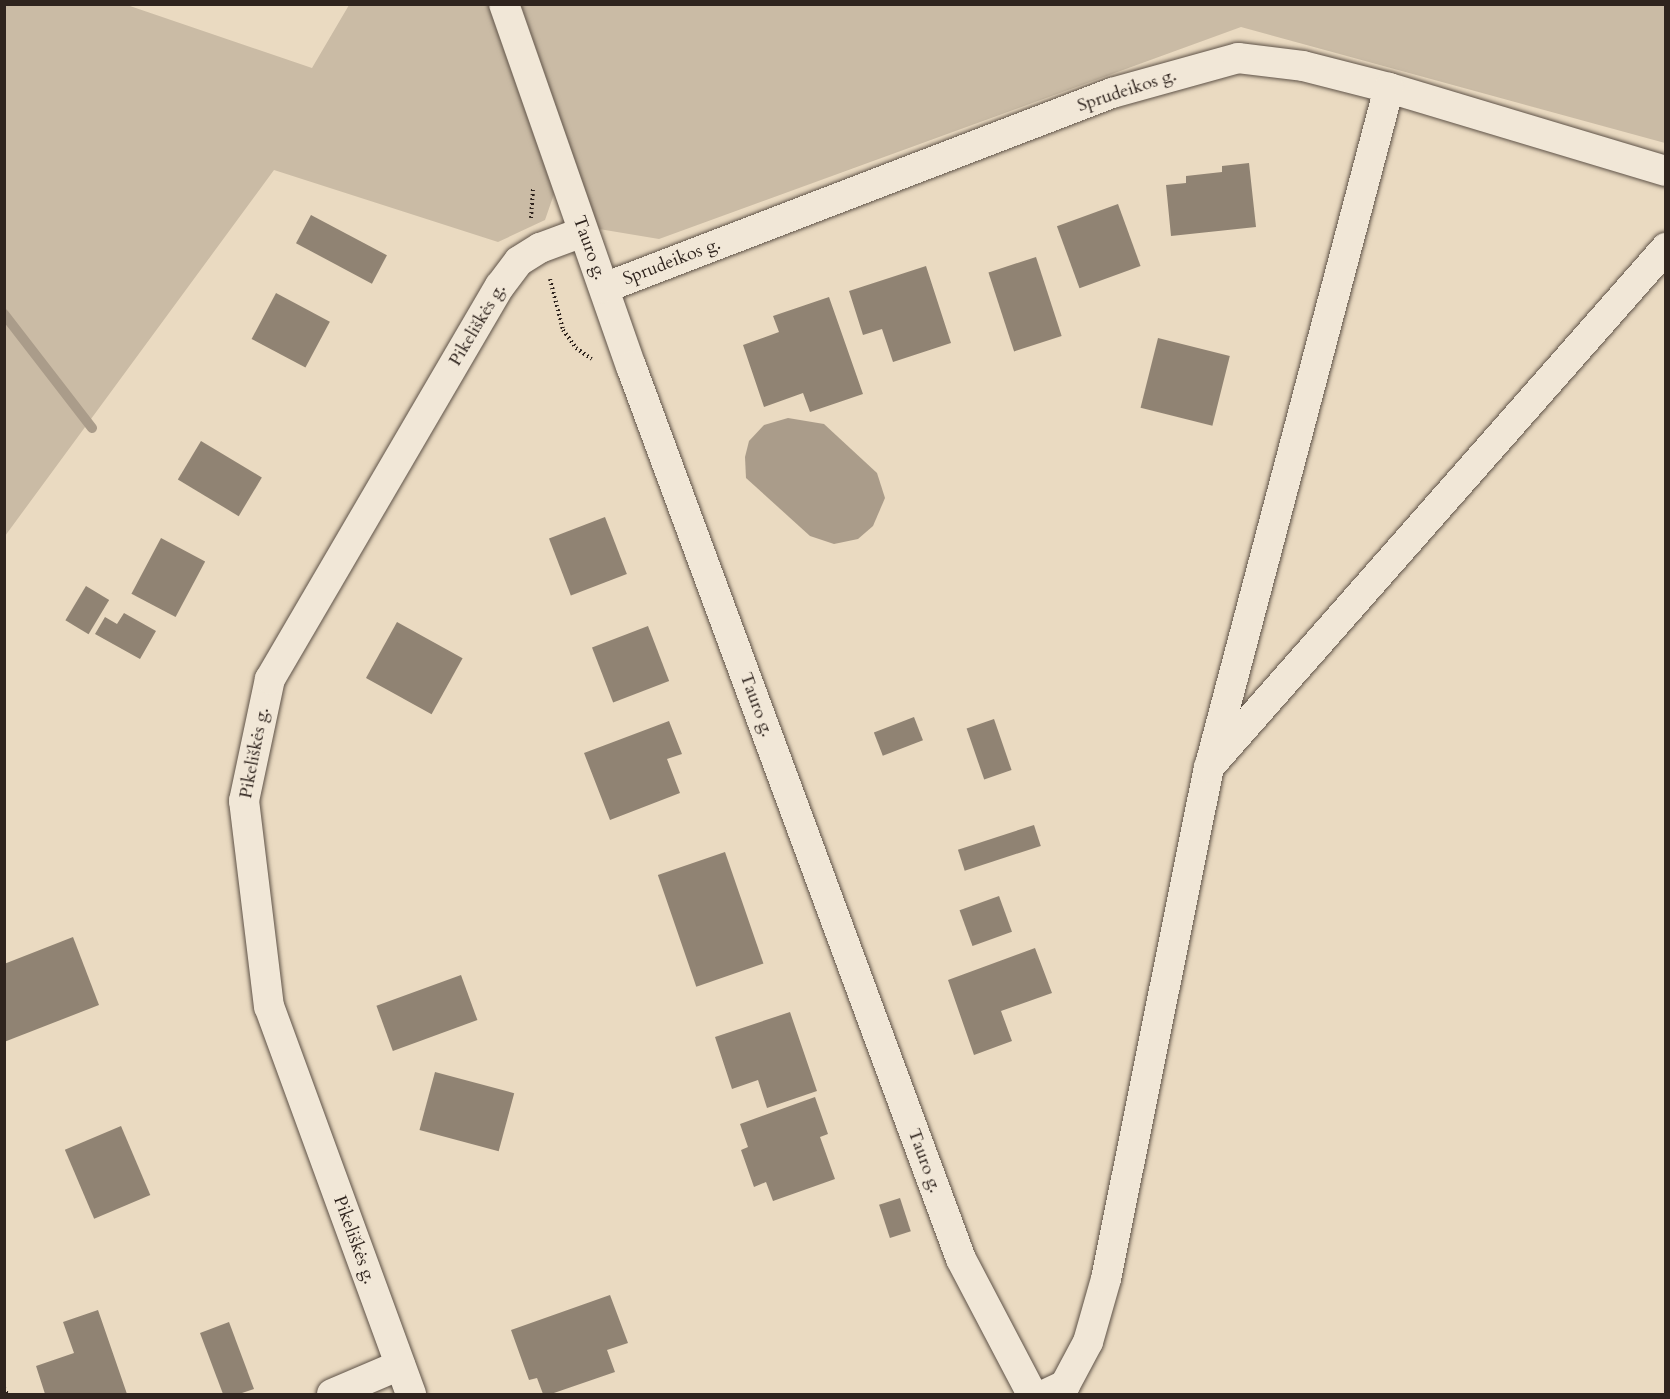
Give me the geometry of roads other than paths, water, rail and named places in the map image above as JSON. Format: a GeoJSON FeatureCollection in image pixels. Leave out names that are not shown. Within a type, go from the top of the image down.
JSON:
{"type":"FeatureCollection","features":[{"type":"Feature","properties":{"kind":"street","name":"Tauro g."},"geometry":{"type":"LineString","coordinates":[[504,4],[631,366],[961,1259],[1032,1395]]}},
{"type":"Feature","properties":{"kind":"street","name":"Sprudeikos g."},"geometry":{"type":"LineString","coordinates":[[604,288],[1112,93],[1238,58],[1303,66],[1389,88],[1665,171]]}},
{"type":"Feature","properties":{"kind":"street"},"geometry":{"type":"LineString","coordinates":[[1046,1395],[1065,1385],[1088,1342],[1106,1279],[1209,767],[1389,88]]}},
{"type":"Feature","properties":{"kind":"street","name":"Pikeliškės g."},"geometry":{"type":"LineString","coordinates":[[411,1395],[270,1007],[244,801],[270,679],[500,286],[519,261],[540,248],[583,232]]}},
{"type":"Feature","properties":{"kind":"street"},"geometry":{"type":"LineString","coordinates":[[1209,767],[1665,248]]}},
{"type":"Feature","properties":{"kind":"street"},"geometry":{"type":"LineString","coordinates":[[332,1395],[400,1365]]}},
{"type":"Feature","properties":{"kind":"waterway"},"geometry":{"type":"LineString","coordinates":[[4,314],[92,428]]}}]}
